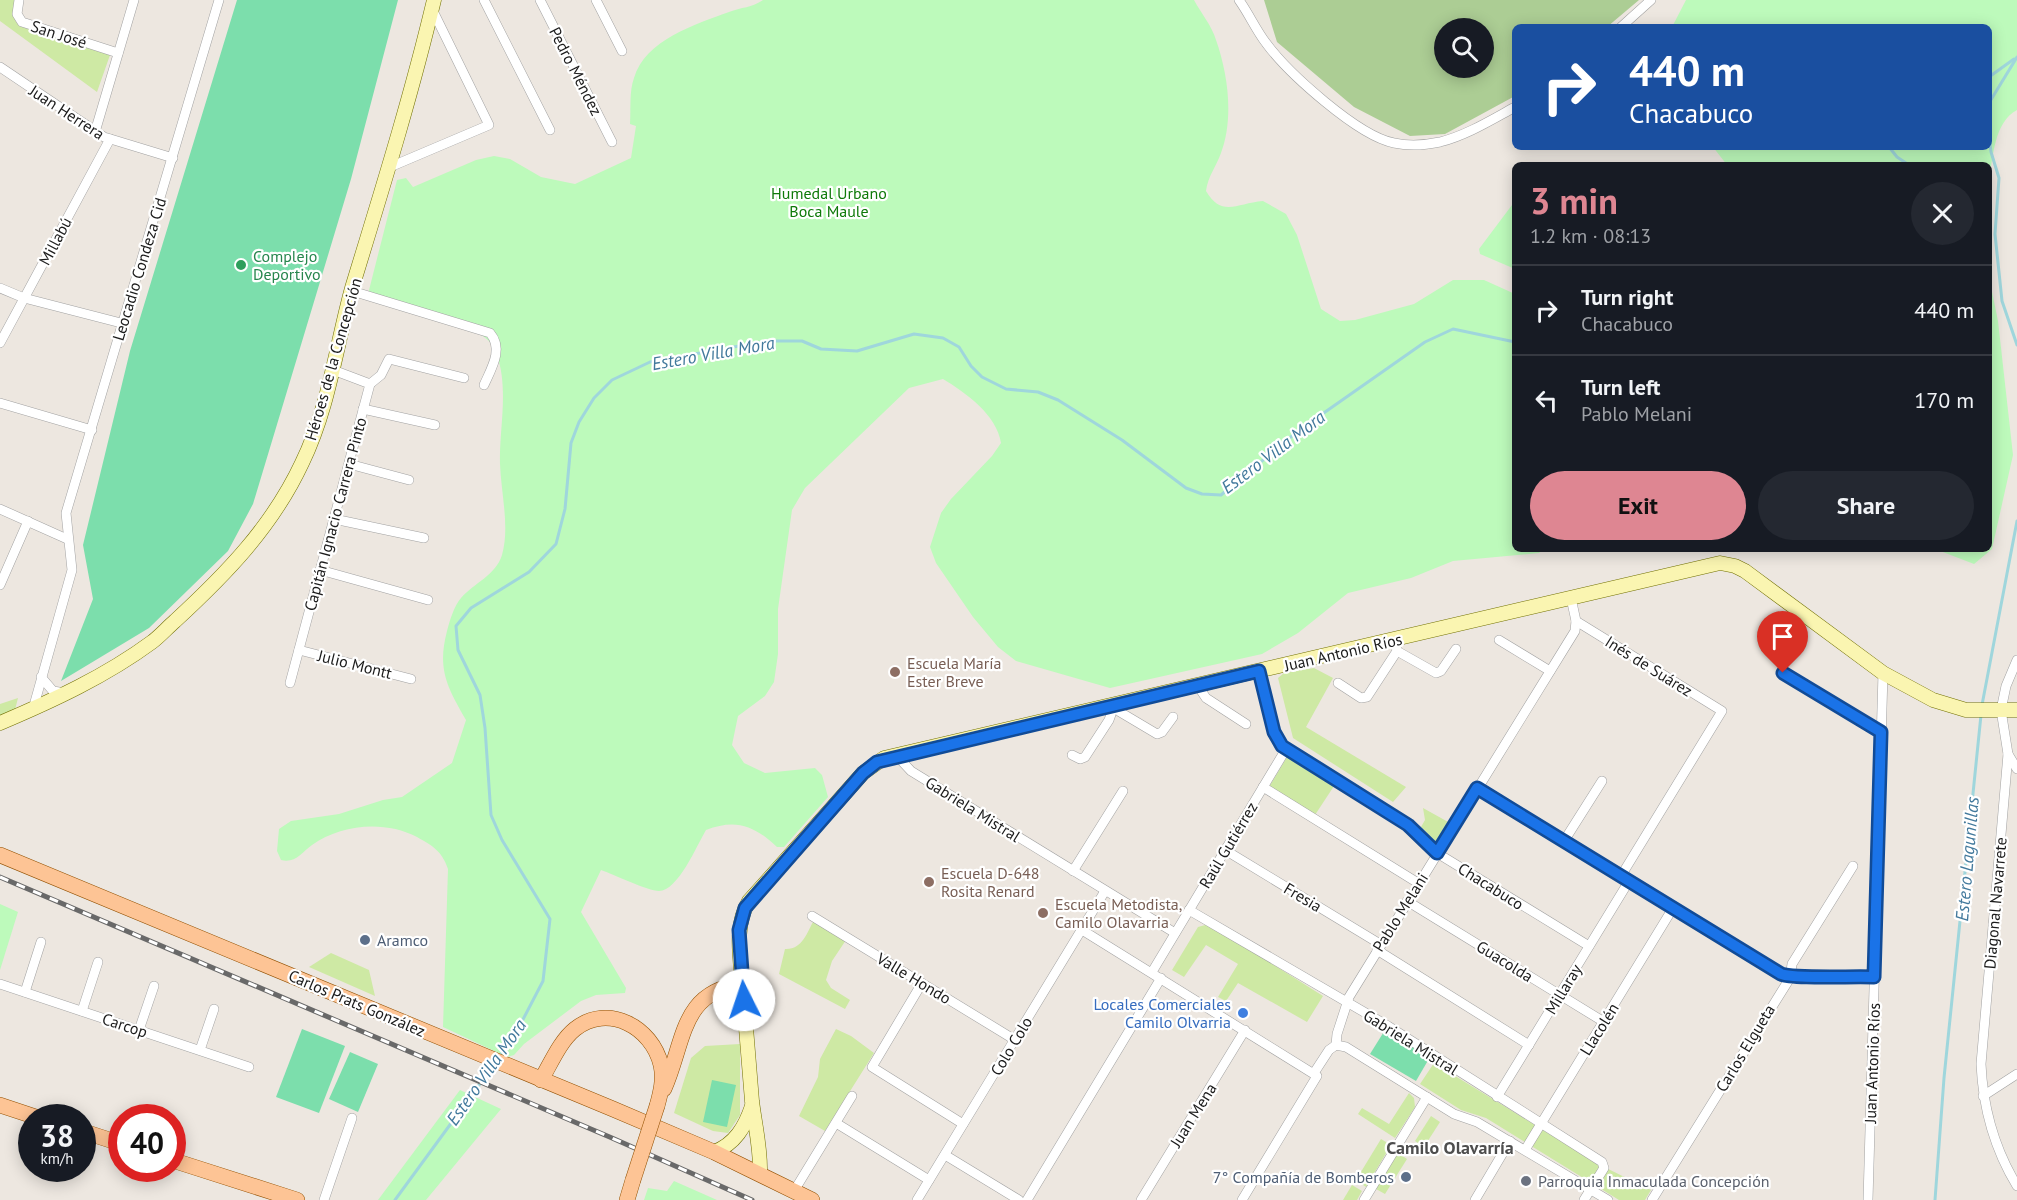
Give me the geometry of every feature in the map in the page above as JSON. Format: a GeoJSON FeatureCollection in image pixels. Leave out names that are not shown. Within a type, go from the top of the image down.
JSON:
{"type":"FeatureCollection","features":[{"type":"Feature","properties":{"kind":"main road","name":"Carlos Prats González"},"geometry":{"type":"LineString","coordinates":[[0,855],[714,1152]]}},
{"type":"Feature","properties":{"kind":"main road"},"geometry":{"type":"LineString","coordinates":[[627,1200],[658,1101],[696,1006],[712,992],[743,984]]}},
{"type":"Feature","properties":{"kind":"main road"},"geometry":{"type":"LineString","coordinates":[[541,1080],[567,1037],[576,1028],[591,1021],[616,1019],[638,1029],[654,1048],[662,1072],[658,1101]]}},
{"type":"Feature","properties":{"kind":"main road"},"geometry":{"type":"LineString","coordinates":[[0,1105],[18,1111]]}},
{"type":"Feature","properties":{"kind":"main road"},"geometry":{"type":"LineString","coordinates":[[714,1152],[812,1200]]}},
{"type":"Feature","properties":{"kind":"main road"},"geometry":{"type":"LineString","coordinates":[[186,1164],[297,1200]]}},
{"type":"Feature","properties":{"kind":"street","name":"San José"},"geometry":{"type":"LineString","coordinates":[[19,0],[16,14],[22,22],[118,53]]}},
{"type":"Feature","properties":{"kind":"street"},"geometry":{"type":"LineString","coordinates":[[95,132],[134,0]]}},
{"type":"Feature","properties":{"kind":"street","name":"Leocadio Condeza Cid"},"geometry":{"type":"LineString","coordinates":[[33,709],[72,570],[66,513],[219,0]]}},
{"type":"Feature","properties":{"kind":"street"},"geometry":{"type":"LineString","coordinates":[[484,0],[550,130]]}},
{"type":"Feature","properties":{"kind":"street","name":"Pedro Méndez"},"geometry":{"type":"LineString","coordinates":[[540,0],[612,142]]}},
{"type":"Feature","properties":{"kind":"street"},"geometry":{"type":"LineString","coordinates":[[596,0],[622,51]]}},
{"type":"Feature","properties":{"kind":"street"},"geometry":{"type":"LineString","coordinates":[[1239,0],[1265,42],[1282,63],[1364,131],[1379,138],[1395,143],[1416,145],[1439,142],[1464,133],[1512,109]]}},
{"type":"Feature","properties":{"kind":"street"},"geometry":{"type":"LineString","coordinates":[[1624,24],[1651,0]]}},
{"type":"Feature","properties":{"kind":"street"},"geometry":{"type":"LineString","coordinates":[[390,167],[489,125],[433,4]]}},
{"type":"Feature","properties":{"kind":"street","name":"Héroes de la Concepción"},"geometry":{"type":"LineString","coordinates":[[0,723],[66,693],[154,641],[198,602],[246,552],[303,463],[333,370],[352,291],[390,167],[433,4]]}},
{"type":"Feature","properties":{"kind":"street","name":"Juan Herrera"},"geometry":{"type":"LineString","coordinates":[[0,67],[95,132],[110,139],[173,158]]}},
{"type":"Feature","properties":{"kind":"street","name":"Millabú"},"geometry":{"type":"LineString","coordinates":[[0,343],[110,139]]}},
{"type":"Feature","properties":{"kind":"street"},"geometry":{"type":"LineString","coordinates":[[0,288],[24,298],[121,324]]}},
{"type":"Feature","properties":{"kind":"street"},"geometry":{"type":"LineString","coordinates":[[352,291],[490,333],[495,338],[496,356],[484,386]]}},
{"type":"Feature","properties":{"kind":"street"},"geometry":{"type":"LineString","coordinates":[[333,370],[370,384],[381,375],[389,359],[464,378]]}},
{"type":"Feature","properties":{"kind":"street","name":"Capitán Ignacio Carrera Pinto"},"geometry":{"type":"LineString","coordinates":[[290,683],[370,384]]}},
{"type":"Feature","properties":{"kind":"street"},"geometry":{"type":"LineString","coordinates":[[0,403],[92,430]]}},
{"type":"Feature","properties":{"kind":"street"},"geometry":{"type":"LineString","coordinates":[[363,409],[435,425]]}},
{"type":"Feature","properties":{"kind":"street"},"geometry":{"type":"LineString","coordinates":[[349,464],[409,480]]}},
{"type":"Feature","properties":{"kind":"street"},"geometry":{"type":"LineString","coordinates":[[0,508],[67,539]]}},
{"type":"Feature","properties":{"kind":"street"},"geometry":{"type":"LineString","coordinates":[[334,519],[424,538]]}},
{"type":"Feature","properties":{"kind":"street"},"geometry":{"type":"LineString","coordinates":[[0,585],[28,521]]}},
{"type":"Feature","properties":{"kind":"street","name":"Juan Antonio Ríos"},"geometry":{"type":"LineString","coordinates":[[759,1174],[760,1158],[753,1104],[739,930],[742,915],[749,901],[863,773],[877,762],[1259,671],[1396,645],[1571,598],[1715,564],[1730,564],[1745,571],[1883,673],[1941,704],[1966,710],[2017,710]]}},
{"type":"Feature","properties":{"kind":"street"},"geometry":{"type":"LineString","coordinates":[[320,570],[428,600]]}},
{"type":"Feature","properties":{"kind":"street"},"geometry":{"type":"LineString","coordinates":[[1571,598],[1576,621]]}},
{"type":"Feature","properties":{"kind":"street","name":"Pablo Melani"},"geometry":{"type":"LineString","coordinates":[[1242,1200],[1329,1050],[1336,1046],[1336,1034],[1346,1003],[1378,947],[1575,631],[1576,621]]}},
{"type":"Feature","properties":{"kind":"street","name":"Inés de Suárez"},"geometry":{"type":"LineString","coordinates":[[1576,621],[1722,711]]}},
{"type":"Feature","properties":{"kind":"street"},"geometry":{"type":"LineString","coordinates":[[1499,640],[1550,671]]}},
{"type":"Feature","properties":{"kind":"street"},"geometry":{"type":"LineString","coordinates":[[1338,683],[1365,699],[1396,645],[1436,673],[1440,672],[1456,649]]}},
{"type":"Feature","properties":{"kind":"street","name":"Julio Montt"},"geometry":{"type":"LineString","coordinates":[[299,650],[411,679]]}},
{"type":"Feature","properties":{"kind":"street"},"geometry":{"type":"LineString","coordinates":[[1994,710],[2017,660]]}},
{"type":"Feature","properties":{"kind":"street","name":"Chacabuco"},"geometry":{"type":"LineString","coordinates":[[1259,671],[1276,738],[1286,749],[1408,825],[1437,853],[1589,946]]}},
{"type":"Feature","properties":{"kind":"street"},"geometry":{"type":"LineString","coordinates":[[1783,673],[1881,732]]}},
{"type":"Feature","properties":{"kind":"street","name":"Juan Antonio Ríos"},"geometry":{"type":"LineString","coordinates":[[1868,1200],[1883,673]]}},
{"type":"Feature","properties":{"kind":"street"},"geometry":{"type":"LineString","coordinates":[[41,677],[53,691],[66,693]]}},
{"type":"Feature","properties":{"kind":"street"},"geometry":{"type":"LineString","coordinates":[[1198,686],[1206,698],[1246,724]]}},
{"type":"Feature","properties":{"kind":"street"},"geometry":{"type":"LineString","coordinates":[[1072,755],[1080,759],[1085,757],[1109,720],[1114,706],[1156,734],[1162,732],[1173,717]]}},
{"type":"Feature","properties":{"kind":"street","name":"Diagonal Navarrete"},"geometry":{"type":"LineString","coordinates":[[1994,710],[2008,754],[1982,1041],[1983,1096],[1994,1143],[2017,1186]]}},
{"type":"Feature","properties":{"kind":"street","name":"Millaray"},"geometry":{"type":"LineString","coordinates":[[1497,1097],[1589,946],[1722,711]]}},
{"type":"Feature","properties":{"kind":"street","name":"Raúl Gutiérrez"},"geometry":{"type":"LineString","coordinates":[[1152,972],[1286,749]]}},
{"type":"Feature","properties":{"kind":"street"},"geometry":{"type":"LineString","coordinates":[[2008,754],[2017,769]]}},
{"type":"Feature","properties":{"kind":"street","name":"Gabriela Mistral"},"geometry":{"type":"LineString","coordinates":[[897,756],[911,771],[1175,933]]}},
{"type":"Feature","properties":{"kind":"street"},"geometry":{"type":"LineString","coordinates":[[1564,841],[1602,781]]}},
{"type":"Feature","properties":{"kind":"street"},"geometry":{"type":"LineString","coordinates":[[1263,787],[1418,883]]}},
{"type":"Feature","properties":{"kind":"street"},"geometry":{"type":"LineString","coordinates":[[1477,788],[1790,978],[1803,975],[1874,977]]}},
{"type":"Feature","properties":{"kind":"street"},"geometry":{"type":"LineString","coordinates":[[1073,871],[1123,791]]}},
{"type":"Feature","properties":{"kind":"street","name":"Fresia"},"geometry":{"type":"LineString","coordinates":[[1226,850],[1529,1045]]}},
{"type":"Feature","properties":{"kind":"street","name":"Carlos Elgueta"},"geometry":{"type":"LineString","coordinates":[[1652,1200],[1790,978],[1792,964],[1852,866]]}},
{"type":"Feature","properties":{"kind":"street","name":"Colo Colo"},"geometry":{"type":"LineString","coordinates":[[917,1200],[1105,891]]}},
{"type":"Feature","properties":{"kind":"street","name":"Guacolda"},"geometry":{"type":"LineString","coordinates":[[1407,901],[1604,1022]]}},
{"type":"Feature","properties":{"kind":"street","name":"Llacolén"},"geometry":{"type":"LineString","coordinates":[[1525,1150],[1673,908]]}},
{"type":"Feature","properties":{"kind":"street","name":"Gabriela Mistral"},"geometry":{"type":"LineString","coordinates":[[1189,910],[1434,1054],[1497,1097],[1604,1163],[1604,1168],[1591,1190]]}},
{"type":"Feature","properties":{"kind":"street","name":"Valle Hondo"},"geometry":{"type":"LineString","coordinates":[[812,916],[1015,1040]]}},
{"type":"Feature","properties":{"kind":"street"},"geometry":{"type":"LineString","coordinates":[[1082,930],[1315,1074]]}},
{"type":"Feature","properties":{"kind":"street"},"geometry":{"type":"LineString","coordinates":[[25,992],[41,942]]}},
{"type":"Feature","properties":{"kind":"street"},"geometry":{"type":"LineString","coordinates":[[82,1011],[98,962]]}},
{"type":"Feature","properties":{"kind":"street"},"geometry":{"type":"LineString","coordinates":[[1027,1200],[1161,978]]}},
{"type":"Feature","properties":{"kind":"street"},"geometry":{"type":"LineString","coordinates":[[922,983],[872,1067],[963,1125]]}},
{"type":"Feature","properties":{"kind":"street","name":"Carcop"},"geometry":{"type":"LineString","coordinates":[[0,984],[249,1067]]}},
{"type":"Feature","properties":{"kind":"street"},"geometry":{"type":"LineString","coordinates":[[140,1030],[154,986]]}},
{"type":"Feature","properties":{"kind":"street"},"geometry":{"type":"LineString","coordinates":[[200,1050],[214,1009]]}},
{"type":"Feature","properties":{"kind":"street","name":"Juan Mena"},"geometry":{"type":"LineString","coordinates":[[1141,1200],[1245,1030]]}},
{"type":"Feature","properties":{"kind":"street"},"geometry":{"type":"LineString","coordinates":[[1336,1046],[1346,1047],[1427,1097],[1510,1141],[1608,1200]]}},
{"type":"Feature","properties":{"kind":"street"},"geometry":{"type":"LineString","coordinates":[[1983,1096],[2017,1074]]}},
{"type":"Feature","properties":{"kind":"street"},"geometry":{"type":"LineString","coordinates":[[794,1191],[852,1096]]}},
{"type":"Feature","properties":{"kind":"street"},"geometry":{"type":"LineString","coordinates":[[1364,1200],[1427,1097]]}},
{"type":"Feature","properties":{"kind":"street"},"geometry":{"type":"LineString","coordinates":[[714,1152],[731,1143],[747,1122],[753,1104]]}},
{"type":"Feature","properties":{"kind":"street"},"geometry":{"type":"LineString","coordinates":[[324,1200],[352,1118]]}},
{"type":"Feature","properties":{"kind":"street"},"geometry":{"type":"LineString","coordinates":[[836,1124],[929,1180]]}},
{"type":"Feature","properties":{"kind":"street"},"geometry":{"type":"LineString","coordinates":[[1474,1200],[1510,1141]]}},
{"type":"Feature","properties":{"kind":"street"},"geometry":{"type":"LineString","coordinates":[[945,1155],[1018,1200]]}},
{"type":"Feature","properties":{"kind":"street"},"geometry":{"type":"LineString","coordinates":[[1584,1200],[1591,1190]]}},
{"type":"Feature","properties":{"kind":"green space"},"geometry":{"type":"Polygon","coordinates":[[[0,0],[17,0],[14,13],[19,26],[110,55],[97,92],[0,21],[0,0]]]}},
{"type":"Feature","properties":{"kind":"green space","name":"Complejo Deportivo"},"geometry":{"type":"Polygon","coordinates":[[[237,0],[398,0],[351,179],[253,504],[228,551],[149,628],[61,681],[93,599],[83,545],[130,351],[237,0]]]}},
{"type":"Feature","properties":{"kind":"green space","name":"Humedal Urbano Boca Maule"},"geometry":{"type":"Polygon","coordinates":[[[763,0],[1194,0],[1214,35],[1224,67],[1228,96],[1225,139],[1206,191],[1212,199],[1224,207],[1263,201],[1286,214],[1297,235],[1321,309],[1340,321],[1355,320],[1414,304],[1453,280],[1484,280],[1512,293],[1512,552],[1540,552],[1453,561],[1411,578],[1348,593],[1298,633],[1262,654],[1110,688],[1016,661],[998,647],[973,617],[936,563],[930,547],[941,513],[1001,443],[987,414],[970,398],[943,379],[909,388],[805,488],[792,510],[778,609],[778,654],[774,682],[765,696],[738,716],[732,745],[744,763],[765,773],[815,768],[822,775],[828,797],[784,847],[777,847],[761,834],[744,826],[717,826],[706,830],[680,876],[666,889],[659,891],[647,888],[601,870],[581,912],[626,988],[625,993],[596,995],[581,1001],[524,1044],[514,1055],[507,1057],[443,1027],[448,869],[436,850],[423,840],[404,832],[391,828],[363,827],[336,832],[290,860],[281,860],[277,851],[279,829],[291,821],[339,814],[383,800],[402,797],[452,763],[466,720],[446,677],[443,656],[447,631],[452,613],[459,601],[495,568],[502,555],[504,544],[505,522],[500,464],[503,396],[501,368],[494,347],[477,332],[367,298],[397,180],[406,178],[413,187],[476,160],[494,156],[510,159],[541,177],[575,184],[631,158],[636,126],[630,124],[631,89],[640,65],[649,53],[673,35],[687,28],[733,10],[755,5],[763,0]]]}},
{"type":"Feature","properties":{"kind":"green space"},"geometry":{"type":"Polygon","coordinates":[[[1264,0],[1639,0],[1611,24],[1512,24],[1512,98],[1445,134],[1410,136],[1354,107],[1277,42],[1264,0]]]}},
{"type":"Feature","properties":{"kind":"green space"},"geometry":{"type":"Polygon","coordinates":[[[1686,0],[2017,0],[2017,110],[2003,123],[1996,141],[1992,163],[1725,162],[1715,150],[1992,150],[1992,24],[1674,24],[1686,0]]]}},
{"type":"Feature","properties":{"kind":"green space"},"geometry":{"type":"Polygon","coordinates":[[[1512,205],[1512,268],[1480,254],[1479,249],[1512,205]]]}},
{"type":"Feature","properties":{"kind":"green space"},"geometry":{"type":"Polygon","coordinates":[[[1992,292],[1998,321],[2013,455],[1992,549],[1992,292]]]}},
{"type":"Feature","properties":{"kind":"green space"},"geometry":{"type":"Polygon","coordinates":[[[1943,552],[1988,552],[1974,564],[1943,552]]]}},
{"type":"Feature","properties":{"kind":"green space"},"geometry":{"type":"Polygon","coordinates":[[[1314,668],[1333,678],[1306,727],[1406,787],[1393,802],[1293,738],[1278,678],[1284,673],[1314,668]]]}},
{"type":"Feature","properties":{"kind":"green space"},"geometry":{"type":"Polygon","coordinates":[[[18,698],[15,710],[0,717],[0,704],[18,698]]]}},
{"type":"Feature","properties":{"kind":"green space"},"geometry":{"type":"Polygon","coordinates":[[[1287,757],[1334,786],[1315,815],[1269,787],[1287,757]]]}},
{"type":"Feature","properties":{"kind":"green space"},"geometry":{"type":"Polygon","coordinates":[[[1423,808],[1450,823],[1437,843],[1421,827],[1425,820],[1423,808]]]}},
{"type":"Feature","properties":{"kind":"green space"},"geometry":{"type":"Polygon","coordinates":[[[0,904],[18,912],[0,970],[0,904]]]}},
{"type":"Feature","properties":{"kind":"green space"},"geometry":{"type":"Polygon","coordinates":[[[814,920],[846,940],[832,961],[826,980],[831,988],[850,1000],[845,1009],[779,974],[785,949],[791,949],[800,944],[814,920]]]}},
{"type":"Feature","properties":{"kind":"green space"},"geometry":{"type":"Polygon","coordinates":[[[1209,924],[1323,996],[1307,1022],[1238,983],[1226,1001],[1218,997],[1238,964],[1206,945],[1184,977],[1172,970],[1198,927],[1209,924]]]}},
{"type":"Feature","properties":{"kind":"green space"},"geometry":{"type":"Polygon","coordinates":[[[331,953],[369,970],[375,996],[309,967],[331,953]]]}},
{"type":"Feature","properties":{"kind":"green space"},"geometry":{"type":"Polygon","coordinates":[[[302,1029],[345,1046],[319,1113],[276,1097],[302,1029]]]}},
{"type":"Feature","properties":{"kind":"green space"},"geometry":{"type":"Polygon","coordinates":[[[836,1029],[851,1036],[874,1053],[825,1131],[799,1116],[818,1077],[820,1059],[836,1029]]]}},
{"type":"Feature","properties":{"kind":"green space"},"geometry":{"type":"Polygon","coordinates":[[[1385,1030],[1430,1057],[1416,1081],[1370,1054],[1385,1030]]]}},
{"type":"Feature","properties":{"kind":"green space"},"geometry":{"type":"Polygon","coordinates":[[[740,1044],[740,1115],[728,1133],[713,1131],[674,1113],[691,1058],[705,1046],[740,1044]]]}},
{"type":"Feature","properties":{"kind":"green space"},"geometry":{"type":"Polygon","coordinates":[[[350,1052],[378,1064],[358,1112],[329,1099],[350,1052]]]}},
{"type":"Feature","properties":{"kind":"green space"},"geometry":{"type":"Polygon","coordinates":[[[1434,1063],[1600,1165],[1651,1190],[1645,1200],[1619,1200],[1486,1118],[1461,1110],[1420,1084],[1434,1063]]]}},
{"type":"Feature","properties":{"kind":"green space"},"geometry":{"type":"Polygon","coordinates":[[[712,1080],[736,1085],[727,1127],[703,1122],[712,1080]]]}},
{"type":"Feature","properties":{"kind":"green space"},"geometry":{"type":"Polygon","coordinates":[[[460,1090],[501,1109],[426,1200],[378,1200],[460,1090]]]}},
{"type":"Feature","properties":{"kind":"green space"},"geometry":{"type":"Polygon","coordinates":[[[1409,1093],[1414,1098],[1415,1107],[1395,1138],[1358,1114],[1362,1108],[1389,1124],[1409,1093]]]}},
{"type":"Feature","properties":{"kind":"green space"},"geometry":{"type":"Polygon","coordinates":[[[1431,1116],[1440,1122],[1424,1147],[1415,1141],[1431,1116]]]}},
{"type":"Feature","properties":{"kind":"green space"},"geometry":{"type":"Polygon","coordinates":[[[1381,1139],[1391,1145],[1366,1187],[1356,1180],[1381,1139]]]}},
{"type":"Feature","properties":{"kind":"green space"},"geometry":{"type":"Polygon","coordinates":[[[1398,1153],[1407,1159],[1385,1194],[1376,1189],[1398,1153]]]}},
{"type":"Feature","properties":{"kind":"green space"},"geometry":{"type":"Polygon","coordinates":[[[674,1181],[717,1200],[644,1200],[648,1188],[667,1191],[674,1181]]]}},
{"type":"Feature","properties":{"kind":"green space"},"geometry":{"type":"Polygon","coordinates":[[[1352,1185],[1362,1191],[1357,1200],[1343,1200],[1352,1185]]]}},
{"type":"Feature","properties":{"kind":"waterway"},"geometry":{"type":"LineString","coordinates":[[1992,98],[2017,57]]}},
{"type":"Feature","properties":{"kind":"waterway","name":"Estero Villa Mora"},"geometry":{"type":"LineString","coordinates":[[1992,75],[2014,59]]}},
{"type":"Feature","properties":{"kind":"waterway","name":"Estero Villa Mora"},"geometry":{"type":"LineString","coordinates":[[1891,150],[1904,162]]}},
{"type":"Feature","properties":{"kind":"waterway","name":"Estero Lagunillas"},"geometry":{"type":"LineString","coordinates":[[1991,150],[1999,178],[1995,234],[2002,301],[2017,345]]}},
{"type":"Feature","properties":{"kind":"waterway","name":"Estero Villa Mora"},"geometry":{"type":"LineString","coordinates":[[500,1056],[517,1031],[543,981],[550,919],[502,840],[491,815],[485,728],[480,695],[458,650],[456,626],[471,608],[529,572],[556,544],[565,509],[571,443],[579,422],[594,398],[612,380],[650,362],[767,341],[802,341],[821,349],[857,351],[914,334],[943,338],[959,347],[971,366],[982,377],[1006,389],[1038,392],[1058,400],[1122,440],[1186,488],[1202,494],[1221,495],[1298,431],[1425,342],[1453,329],[1512,341]]}},
{"type":"Feature","properties":{"kind":"waterway","name":"Estero Lagunillas"},"geometry":{"type":"LineString","coordinates":[[1982,705],[2017,521]]}},
{"type":"Feature","properties":{"kind":"waterway","name":"Estero Lagunillas"},"geometry":{"type":"LineString","coordinates":[[1935,1200],[1944,1078],[1981,715]]}},
{"type":"Feature","properties":{"kind":"waterway","name":"Estero Villa Mora"},"geometry":{"type":"LineString","coordinates":[[395,1200],[493,1066]]}},
{"type":"Feature","properties":{"kind":"railway"},"geometry":{"type":"LineString","coordinates":[[0,877],[752,1200]]}},
{"type":"Feature","properties":{"kind":"place","name":"Complejo Deportivo"},"geometry":{"type":"Point","coordinates":[241,265]}},
{"type":"Feature","properties":{"kind":"place","name":"Escuela María Ester Breve"},"geometry":{"type":"Point","coordinates":[895,672]}},
{"type":"Feature","properties":{"kind":"place","name":"Escuela D-648 Rosita Renard"},"geometry":{"type":"Point","coordinates":[929,882]}},
{"type":"Feature","properties":{"kind":"place","name":"Escuela Metodista, Camilo Olavarria"},"geometry":{"type":"Point","coordinates":[1043,913]}},
{"type":"Feature","properties":{"kind":"place","name":"Aramco"},"geometry":{"type":"Point","coordinates":[365,940]}},
{"type":"Feature","properties":{"kind":"place","name":"Locales Comerciales Camilo Olvarria"},"geometry":{"type":"Point","coordinates":[1243,1013]}},
{"type":"Feature","properties":{"kind":"place","name":"7° Compañía de Bomberos"},"geometry":{"type":"Point","coordinates":[1406,1177]}},
{"type":"Feature","properties":{"kind":"place","name":"Parroquia Inmaculada Concepción"},"geometry":{"type":"Point","coordinates":[1526,1181]}},
{"type":"Feature","properties":{"kind":"district","name":"Camilo Olavarría"},"geometry":{"type":"Point","coordinates":[1450,1147]}},
{"type":"Feature","properties":{"kind":"route"},"geometry":{"type":"LineString","coordinates":[[744,1000],[739,930],[745,908],[863,773],[877,762],[884,758],[1026,727],[1259,671],[1274,732],[1282,746],[1408,825],[1437,853],[1477,788],[1781,974],[1790,978],[1803,975],[1874,977],[1881,732],[1783,673]]}}]}
